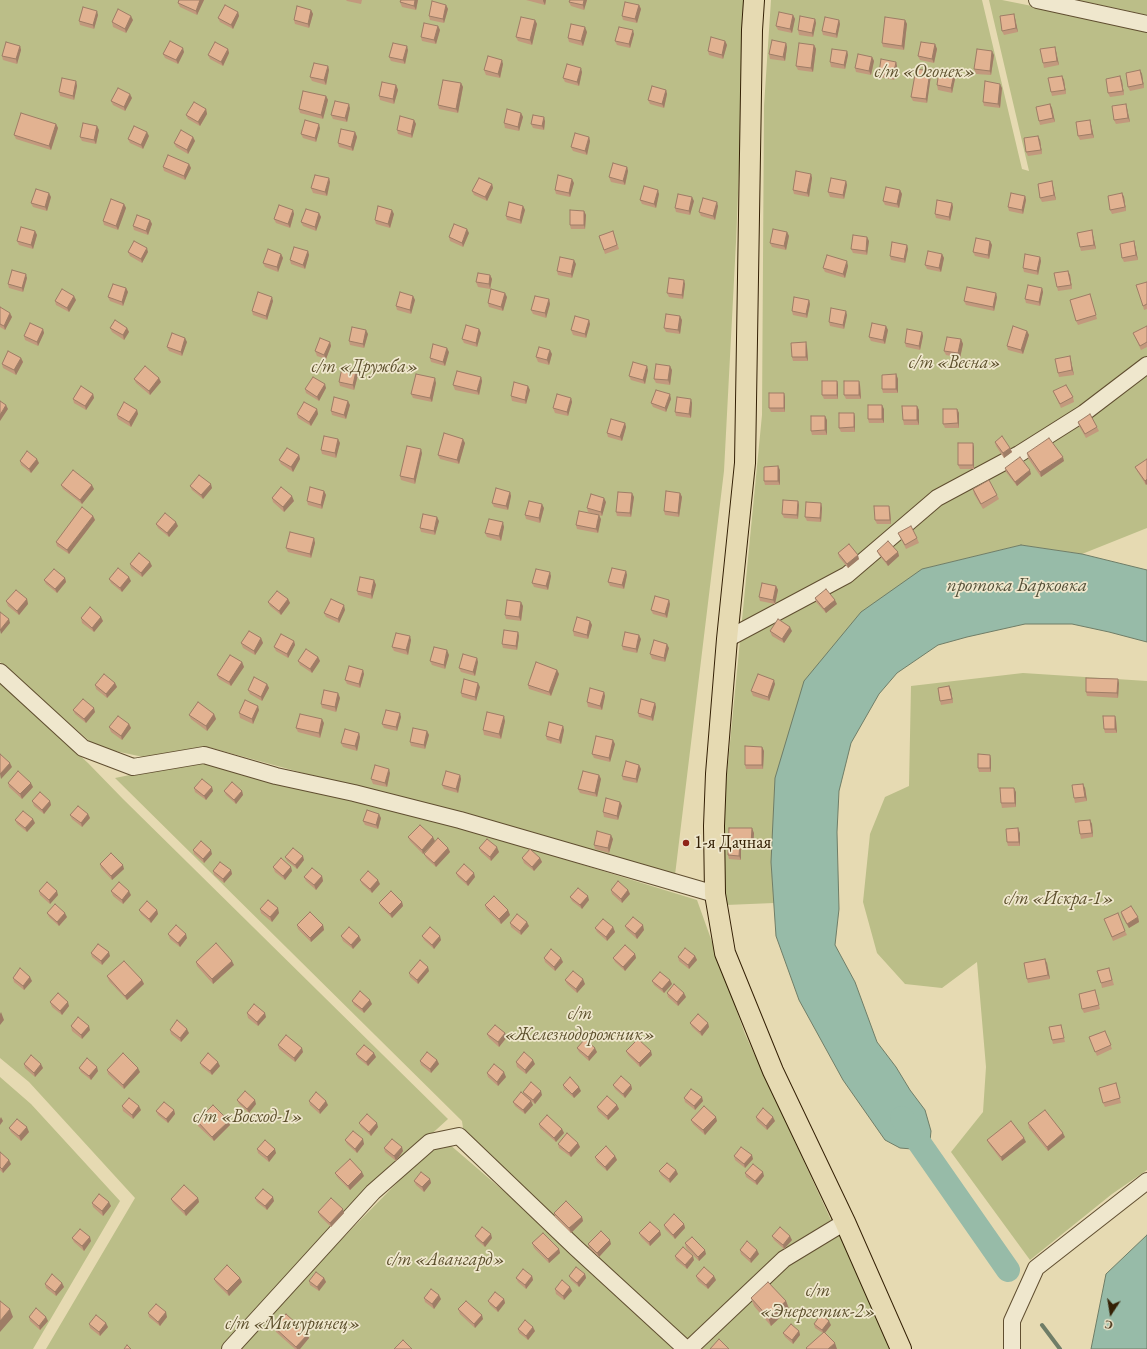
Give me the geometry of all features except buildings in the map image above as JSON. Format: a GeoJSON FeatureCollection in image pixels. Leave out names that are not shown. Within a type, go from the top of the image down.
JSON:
{"type":"FeatureCollection","features":[{"type":"Feature","properties":{"kind":"main road"},"geometry":{"type":"LineString","coordinates":[[754,0],[752,30],[745,463],[727,639],[714,826],[715,894],[725,953],[773,1071],[845,1222],[901,1349]]}},
{"type":"Feature","properties":{"kind":"street"},"geometry":{"type":"LineString","coordinates":[[1037,0],[1147,24]]}},
{"type":"Feature","properties":{"kind":"street"},"geometry":{"type":"LineString","coordinates":[[727,639],[846,575],[936,498],[1019,454],[1084,413],[1147,365]]}},
{"type":"Feature","properties":{"kind":"street"},"geometry":{"type":"LineString","coordinates":[[0,672],[83,748],[133,767],[204,755],[276,776],[354,793],[460,820],[715,894]]}},
{"type":"Feature","properties":{"kind":"street"},"geometry":{"type":"LineString","coordinates":[[230,1349],[373,1192],[430,1142],[459,1136],[576,1248],[686,1349]]}},
{"type":"Feature","properties":{"kind":"street"},"geometry":{"type":"LineString","coordinates":[[1012,1349],[1012,1322],[1036,1268],[1147,1181]]}},
{"type":"Feature","properties":{"kind":"street"},"geometry":{"type":"LineString","coordinates":[[689,1349],[784,1259],[845,1222]]}},
{"type":"Feature","properties":{"kind":"green space","name":"с/т «Дружба»"},"geometry":{"type":"Polygon","coordinates":[[[0,0],[746,0],[736,242],[724,471],[675,875],[208,747],[148,758],[96,747],[0,662],[0,0]]]}},
{"type":"Feature","properties":{"kind":"green space","name":"с/т «Весна»"},"geometry":{"type":"Polygon","coordinates":[[[771,0],[982,0],[1022,169],[1029,171],[989,0],[1002,0],[1147,29],[1147,528],[1082,554],[1021,545],[922,569],[771,862],[774,903],[726,905],[722,853],[725,794],[762,415],[764,106],[771,0]]]}},
{"type":"Feature","properties":{"kind":"green space"},"geometry":{"type":"Polygon","coordinates":[[[1077,0],[1147,0],[1147,15],[1077,0]]]}},
{"type":"Feature","properties":{"kind":"green space","name":"с/т «Искра-1»"},"geometry":{"type":"Polygon","coordinates":[[[1023,673],[1147,681],[1147,1170],[1112,1194],[1030,1260],[951,1152],[983,1112],[986,1067],[977,962],[942,988],[905,984],[877,953],[863,902],[870,834],[885,797],[909,786],[911,686],[1023,673]]]}},
{"type":"Feature","properties":{"kind":"green space","name":"с/т «Восход-1»"},"geometry":{"type":"Polygon","coordinates":[[[0,683],[88,763],[448,1119],[371,1189],[224,1349],[46,1349],[135,1198],[29,1082],[0,1058],[0,683]]]}},
{"type":"Feature","properties":{"kind":"green space","name":"с/т «Железнодорожник»"},"geometry":{"type":"Polygon","coordinates":[[[204,760],[499,839],[697,900],[745,1034],[831,1220],[776,1258],[687,1343],[464,1135],[462,1121],[115,778],[204,760]]]}},
{"type":"Feature","properties":{"kind":"green space"},"geometry":{"type":"Polygon","coordinates":[[[0,1077],[31,1104],[120,1201],[33,1349],[0,1349],[0,1077]]]}},
{"type":"Feature","properties":{"kind":"green space","name":"с/т «Авангард»"},"geometry":{"type":"Polygon","coordinates":[[[449,1144],[564,1243],[673,1349],[239,1349],[292,1290],[434,1145],[449,1144]]]}},
{"type":"Feature","properties":{"kind":"green space","name":"с/т «Энергетик-2»"},"geometry":{"type":"Polygon","coordinates":[[[841,1232],[892,1349],[702,1349],[785,1267],[841,1232]]]}},
{"type":"Feature","properties":{"kind":"water","name":"протока Барковка"},"geometry":{"type":"Polygon","coordinates":[[[1021,545],[1082,554],[1147,570],[1147,642],[1072,624],[1025,624],[938,645],[897,673],[879,694],[851,743],[839,791],[837,832],[839,909],[835,945],[855,982],[877,1042],[925,1110],[931,1131],[930,1141],[912,1149],[900,1148],[885,1140],[843,1080],[799,1000],[776,936],[771,862],[775,778],[804,681],[861,612],[922,569],[1021,545]]]}},
{"type":"Feature","properties":{"kind":"water"},"geometry":{"type":"Polygon","coordinates":[[[1147,1235],[1147,1349],[1091,1349],[1106,1274],[1147,1235]]]}},
{"type":"Feature","properties":{"kind":"waterway"},"geometry":{"type":"LineString","coordinates":[[902,1118],[1008,1270]]}},
{"type":"Feature","properties":{"kind":"waterway"},"geometry":{"type":"LineString","coordinates":[[1042,1325],[1060,1349]]}},
{"type":"Feature","properties":{"kind":"place","name":"1-я Дачная"},"geometry":{"type":"Point","coordinates":[686,843]}},
{"type":"Feature","properties":{"kind":"park label","name":"с/т «Огонек»"},"geometry":{"type":"Point","coordinates":[925,72]}},
{"type":"Feature","properties":{"kind":"park label","name":"с/т «Мичуринец»"},"geometry":{"type":"Point","coordinates":[293,1324]}}]}
